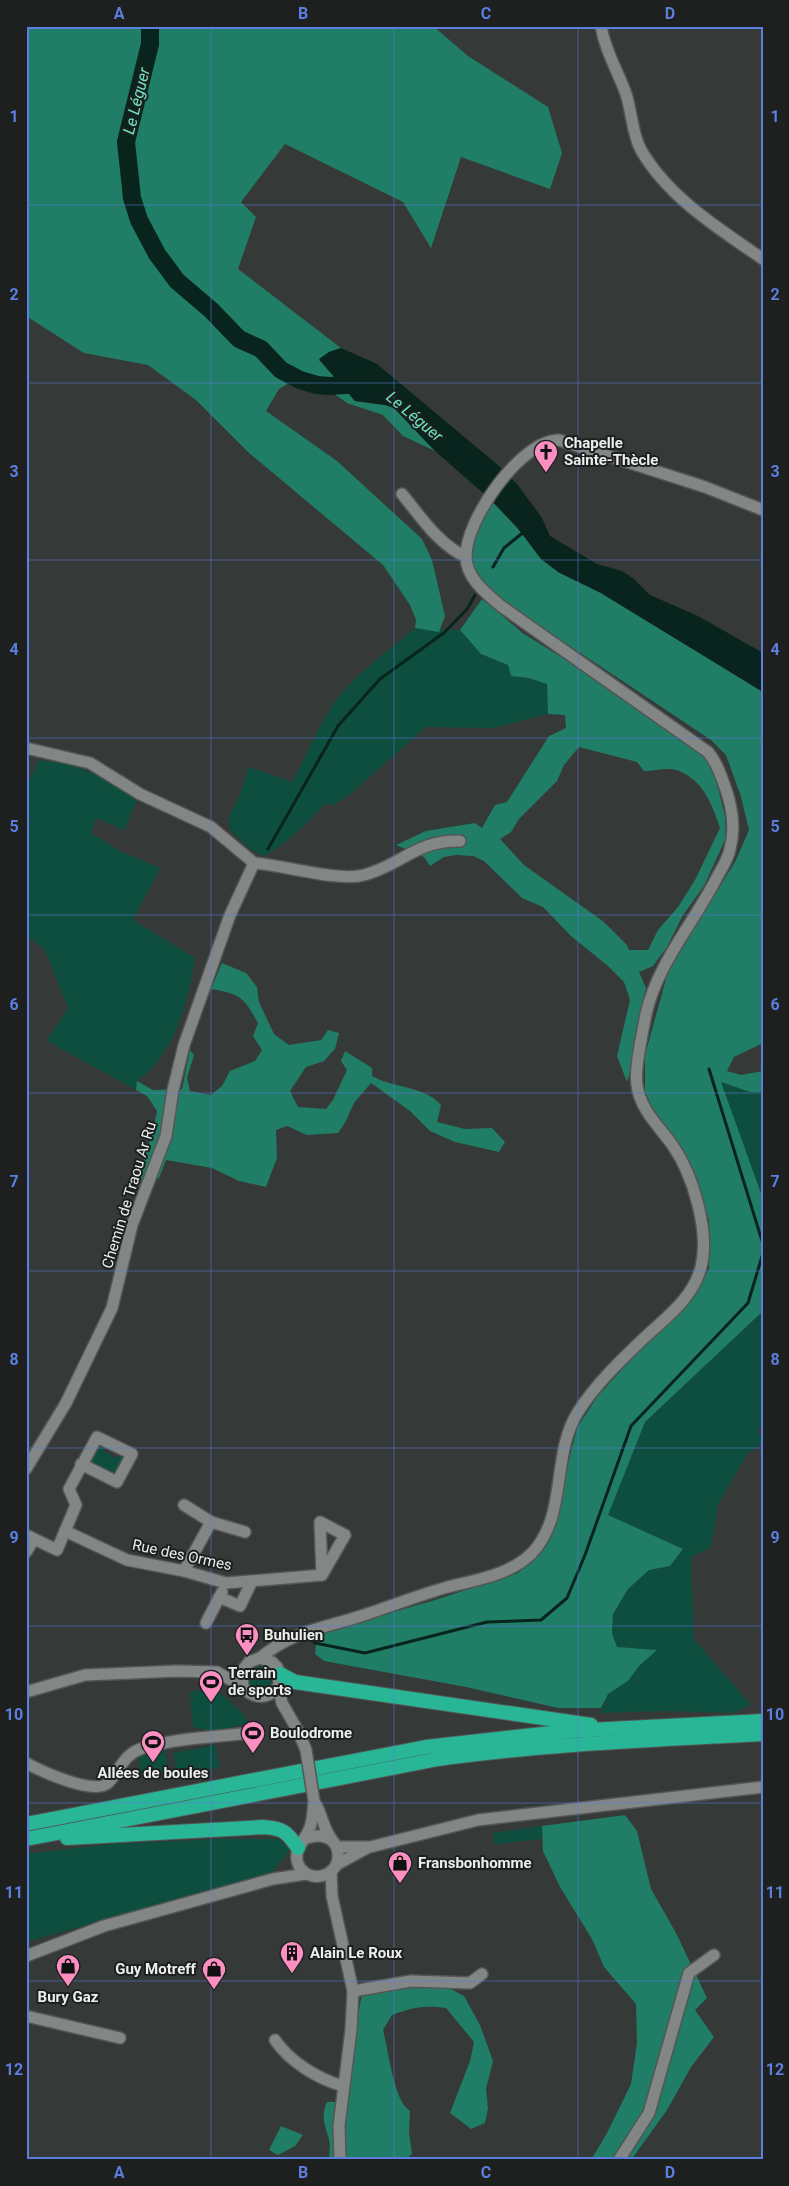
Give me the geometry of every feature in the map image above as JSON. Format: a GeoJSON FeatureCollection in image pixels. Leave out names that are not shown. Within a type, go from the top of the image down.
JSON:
{"type":"FeatureCollection","features":[{"type":"Feature","properties":{"kind":"highway"},"geometry":{"type":"LineString","coordinates":[[278,1676],[295,1682],[616,1729]]}},
{"type":"Feature","properties":{"kind":"highway"},"geometry":{"type":"LineString","coordinates":[[26,1824],[426,1748],[526,1735],[763,1721]]}},
{"type":"Feature","properties":{"kind":"highway"},"geometry":{"type":"LineString","coordinates":[[26,1840],[455,1757],[569,1745],[763,1734]]}},
{"type":"Feature","properties":{"kind":"highway"},"geometry":{"type":"LineString","coordinates":[[26,1840],[263,1827],[277,1828],[284,1831],[301,1848]]}},
{"type":"Feature","properties":{"kind":"street"},"geometry":{"type":"LineString","coordinates":[[600,26],[603,42],[626,94],[640,148],[664,183],[715,226],[763,259]]}},
{"type":"Feature","properties":{"kind":"street"},"geometry":{"type":"LineString","coordinates":[[26,1692],[85,1675],[177,1671],[217,1672],[260,1658],[285,1641],[306,1631],[505,1571],[526,1558],[539,1544],[548,1528],[557,1488],[564,1442],[572,1422],[609,1373],[682,1303],[698,1276],[702,1263],[702,1230],[699,1211],[683,1163],[649,1116],[640,1096],[636,1077],[647,1011],[658,976],[730,853],[733,821],[728,795],[713,757],[501,606],[477,584],[470,572],[466,557],[468,539],[483,505],[515,465],[542,444],[559,440],[705,487],[763,510]]}},
{"type":"Feature","properties":{"kind":"street"},"geometry":{"type":"LineString","coordinates":[[402,494],[452,551],[466,557]]}},
{"type":"Feature","properties":{"kind":"street"},"geometry":{"type":"LineString","coordinates":[[26,748],[90,762],[148,798],[211,827],[254,862],[351,877],[380,870],[428,845],[444,841],[460,841]]}},
{"type":"Feature","properties":{"kind":"street","name":"Chemin de Traou Ar Ru"},"geometry":{"type":"LineString","coordinates":[[26,1469],[66,1403],[112,1308],[132,1225],[166,1136],[173,1090],[184,1045],[230,915],[254,862]]}},
{"type":"Feature","properties":{"kind":"street"},"geometry":{"type":"LineString","coordinates":[[26,1552],[30,1537],[57,1550],[76,1505],[69,1489],[81,1464],[97,1437],[132,1454],[117,1482],[81,1464]]}},
{"type":"Feature","properties":{"kind":"street"},"geometry":{"type":"LineString","coordinates":[[184,1505],[211,1522],[245,1532]]}},
{"type":"Feature","properties":{"kind":"street"},"geometry":{"type":"LineString","coordinates":[[184,1571],[211,1522]]}},
{"type":"Feature","properties":{"kind":"street","name":"Rue des Ormes"},"geometry":{"type":"LineString","coordinates":[[65,1532],[127,1560],[184,1571],[226,1583],[322,1575]]}},
{"type":"Feature","properties":{"kind":"street"},"geometry":{"type":"LineString","coordinates":[[219,1598],[240,1606],[252,1581]]}},
{"type":"Feature","properties":{"kind":"street"},"geometry":{"type":"LineString","coordinates":[[206,1623],[226,1583]]}},
{"type":"Feature","properties":{"kind":"street"},"geometry":{"type":"LineString","coordinates":[[285,1641],[277,1655],[278,1676],[285,1712],[298,1731],[306,1750],[314,1801],[312,1823],[301,1848],[302,1870],[332,1896]]}},
{"type":"Feature","properties":{"kind":"street"},"geometry":{"type":"LineString","coordinates":[[258,1697],[270,1695],[278,1676],[272,1662],[260,1658]]}},
{"type":"Feature","properties":{"kind":"street"},"geometry":{"type":"LineString","coordinates":[[243,1687],[242,1671],[249,1662]]}},
{"type":"Feature","properties":{"kind":"street"},"geometry":{"type":"LineString","coordinates":[[217,1672],[243,1687],[252,1695],[285,1712]]}},
{"type":"Feature","properties":{"kind":"street"},"geometry":{"type":"LineString","coordinates":[[26,1763],[72,1782],[97,1787],[108,1783],[125,1758],[141,1749],[182,1741],[250,1733]]}},
{"type":"Feature","properties":{"kind":"street"},"geometry":{"type":"LineString","coordinates":[[26,1956],[104,1926],[273,1879],[326,1875],[334,1868],[370,1847],[478,1820],[763,1787]]}},
{"type":"Feature","properties":{"kind":"street"},"geometry":{"type":"LineString","coordinates":[[314,1801],[319,1808],[324,1829],[335,1844],[338,1860],[334,1868],[332,1896],[353,1991],[351,2030],[339,2126],[340,2160]]}},
{"type":"Feature","properties":{"kind":"street"},"geometry":{"type":"LineString","coordinates":[[273,1879],[301,1848],[321,1835],[335,1844],[370,1847]]}},
{"type":"Feature","properties":{"kind":"street"},"geometry":{"type":"LineString","coordinates":[[619,2160],[648,2113],[689,1973],[714,1955]]}},
{"type":"Feature","properties":{"kind":"street"},"geometry":{"type":"LineString","coordinates":[[353,1991],[411,1982],[470,1983],[482,1974]]}},
{"type":"Feature","properties":{"kind":"street"},"geometry":{"type":"LineString","coordinates":[[26,2016],[120,2038]]}},
{"type":"Feature","properties":{"kind":"street"},"geometry":{"type":"LineString","coordinates":[[275,2040],[283,2052],[325,2081],[343,2086]]}},
{"type":"Feature","properties":{"kind":"green space"},"geometry":{"type":"Polygon","coordinates":[[[26,26],[433,26],[468,56],[548,107],[562,153],[550,189],[461,157],[431,248],[403,202],[285,144],[241,202],[256,217],[238,269],[341,348],[329,352],[319,360],[355,401],[394,408],[435,451],[403,436],[383,415],[347,403],[305,373],[279,389],[266,411],[337,461],[422,539],[432,560],[445,616],[439,632],[415,628],[416,620],[410,605],[383,565],[248,452],[196,400],[148,365],[84,353],[26,316],[26,26]]]}},
{"type":"Feature","properties":{"kind":"green space"},"geometry":{"type":"Polygon","coordinates":[[[491,500],[558,572],[601,593],[763,692],[763,1043],[734,1057],[727,1071],[741,1075],[763,1071],[763,1092],[750,1092],[721,1082],[763,1199],[763,1311],[645,1422],[608,1515],[683,1549],[670,1566],[649,1570],[628,1589],[613,1614],[612,1633],[617,1647],[657,1650],[639,1666],[628,1681],[608,1694],[601,1708],[558,1708],[466,1687],[324,1661],[315,1654],[317,1634],[435,1600],[518,1573],[549,1540],[577,1428],[597,1397],[644,1345],[688,1305],[709,1269],[709,1220],[685,1155],[655,1113],[645,1092],[645,1055],[669,968],[735,862],[749,830],[741,797],[726,755],[711,740],[492,594],[475,569],[471,548],[473,537],[491,500]]]}},
{"type":"Feature","properties":{"kind":"green space"},"geometry":{"type":"Polygon","coordinates":[[[482,599],[524,634],[563,658],[708,759],[725,816],[726,838],[704,886],[683,915],[667,947],[653,966],[639,972],[646,988],[634,1040],[633,1061],[627,1082],[617,1056],[630,1000],[624,982],[608,966],[571,936],[543,907],[522,898],[484,861],[473,856],[456,855],[444,857],[430,866],[424,857],[396,845],[426,831],[475,823],[482,828],[495,805],[507,802],[549,736],[566,728],[565,715],[548,714],[547,684],[529,678],[511,676],[508,665],[481,654],[460,630],[482,599]],[[579,747],[564,765],[557,781],[519,819],[511,832],[500,839],[524,865],[604,922],[627,945],[629,950],[648,950],[658,930],[678,907],[695,880],[720,828],[710,801],[693,779],[673,769],[644,771],[637,762],[579,747]]]}},
{"type":"Feature","properties":{"kind":"green space"},"geometry":{"type":"Polygon","coordinates":[[[415,628],[460,630],[481,654],[508,665],[511,676],[529,678],[547,684],[548,714],[493,728],[426,727],[348,796],[333,805],[324,804],[303,827],[282,845],[264,856],[250,849],[230,830],[228,819],[241,792],[248,767],[293,782],[321,725],[341,694],[367,668],[415,628]]]}},
{"type":"Feature","properties":{"kind":"green space"},"geometry":{"type":"Polygon","coordinates":[[[39,760],[72,765],[97,775],[137,800],[124,830],[96,818],[91,833],[120,851],[160,868],[133,920],[195,958],[184,1009],[178,1026],[161,1056],[137,1081],[136,1090],[47,1041],[68,1008],[45,950],[26,935],[26,788],[39,760]]]}},
{"type":"Feature","properties":{"kind":"green space"},"geometry":{"type":"Polygon","coordinates":[[[222,963],[246,973],[257,987],[259,1002],[274,1034],[289,1045],[321,1040],[328,1030],[339,1033],[335,1049],[324,1061],[306,1067],[290,1091],[298,1107],[326,1109],[333,1100],[347,1070],[341,1061],[345,1051],[372,1068],[372,1076],[418,1091],[434,1099],[441,1105],[437,1122],[465,1129],[492,1128],[505,1142],[499,1152],[455,1142],[430,1131],[410,1111],[371,1083],[354,1103],[338,1133],[307,1135],[287,1126],[276,1130],[277,1158],[266,1187],[239,1181],[212,1168],[166,1160],[159,1178],[134,1188],[152,1135],[157,1111],[147,1096],[136,1090],[137,1081],[153,1090],[182,1089],[190,1050],[194,1055],[187,1078],[190,1091],[211,1095],[222,1086],[230,1071],[255,1061],[262,1050],[253,1036],[258,1023],[245,1002],[235,995],[211,989],[222,963]]]}},
{"type":"Feature","properties":{"kind":"green space"},"geometry":{"type":"Polygon","coordinates":[[[720,1082],[750,1092],[763,1092],[763,1199],[720,1082]]]}},
{"type":"Feature","properties":{"kind":"green space"},"geometry":{"type":"Polygon","coordinates":[[[763,1311],[763,1415],[757,1434],[763,1432],[763,1443],[747,1454],[718,1505],[711,1547],[691,1557],[694,1639],[751,1705],[733,1713],[665,1711],[600,1713],[608,1694],[628,1681],[639,1666],[656,1650],[617,1647],[612,1633],[613,1614],[628,1589],[649,1570],[670,1566],[683,1549],[607,1515],[645,1422],[763,1311]]]}},
{"type":"Feature","properties":{"kind":"green space"},"geometry":{"type":"Polygon","coordinates":[[[97,1444],[107,1445],[103,1451],[116,1458],[122,1453],[124,1460],[116,1474],[114,1475],[90,1464],[88,1460],[97,1444]]]}},
{"type":"Feature","properties":{"kind":"green space"},"geometry":{"type":"Polygon","coordinates":[[[260,1666],[265,1667],[271,1673],[271,1683],[265,1689],[260,1690],[255,1689],[249,1683],[248,1678],[249,1673],[255,1667],[260,1666]]]}},
{"type":"Feature","properties":{"kind":"green space","name":"Terrain de sports"},"geometry":{"type":"Polygon","coordinates":[[[215,1688],[243,1714],[248,1723],[214,1732],[193,1727],[190,1692],[215,1688]]]}},
{"type":"Feature","properties":{"kind":"green space"},"geometry":{"type":"Polygon","coordinates":[[[215,1745],[220,1767],[177,1775],[173,1753],[215,1745]]]}},
{"type":"Feature","properties":{"kind":"green space","name":"Allées de boules"},"geometry":{"type":"Polygon","coordinates":[[[164,1749],[169,1772],[142,1777],[138,1755],[164,1749]]]}},
{"type":"Feature","properties":{"kind":"green space"},"geometry":{"type":"Polygon","coordinates":[[[625,1815],[637,1831],[651,1889],[676,1933],[707,1998],[695,2010],[714,2037],[691,2067],[667,2110],[631,2160],[591,2160],[607,2133],[631,2084],[637,2043],[636,2004],[604,1967],[592,1939],[560,1887],[543,1851],[542,1826],[625,1815]]]}},
{"type":"Feature","properties":{"kind":"green space"},"geometry":{"type":"Polygon","coordinates":[[[542,1826],[542,1839],[495,1844],[493,1833],[542,1826]]]}},
{"type":"Feature","properties":{"kind":"green space"},"geometry":{"type":"Polygon","coordinates":[[[220,1839],[279,1839],[290,1850],[272,1873],[26,1942],[26,1854],[110,1844],[220,1839]]]}},
{"type":"Feature","properties":{"kind":"green space"},"geometry":{"type":"Polygon","coordinates":[[[413,1986],[449,1988],[464,1996],[480,2025],[493,2061],[486,2089],[488,2108],[485,2123],[471,2129],[450,2113],[470,2061],[474,2042],[446,2008],[413,2008],[392,2015],[383,2030],[399,2097],[410,2111],[409,2132],[412,2154],[405,2160],[329,2160],[329,2142],[324,2123],[324,2111],[327,2102],[347,2102],[356,2026],[362,1994],[413,1986]]]}},
{"type":"Feature","properties":{"kind":"green space"},"geometry":{"type":"Polygon","coordinates":[[[281,2126],[303,2135],[295,2146],[278,2155],[269,2150],[281,2126]]]}},
{"type":"Feature","properties":{"kind":"water"},"geometry":{"type":"Polygon","coordinates":[[[341,348],[377,364],[499,466],[517,484],[542,518],[550,536],[597,564],[622,571],[634,579],[650,595],[698,616],[763,653],[763,692],[601,593],[558,572],[541,559],[516,526],[491,500],[435,451],[394,408],[355,401],[319,359],[329,352],[341,348]]]}},
{"type":"Feature","properties":{"kind":"waterway","name":"Le Léguer"},"geometry":{"type":"LineString","coordinates":[[150,26],[150,44],[126,142],[132,198],[139,220],[157,254],[177,281],[211,310],[239,339],[261,349],[281,370],[300,380],[317,385],[363,384]]}},
{"type":"Feature","properties":{"kind":"waterway"},"geometry":{"type":"LineString","coordinates":[[493,567],[504,548],[525,531]]}},
{"type":"Feature","properties":{"kind":"waterway"},"geometry":{"type":"LineString","coordinates":[[268,849],[338,726],[380,679],[445,632],[468,608],[475,595]]}},
{"type":"Feature","properties":{"kind":"waterway"},"geometry":{"type":"LineString","coordinates":[[709,1069],[763,1244]]}},
{"type":"Feature","properties":{"kind":"waterway"},"geometry":{"type":"LineString","coordinates":[[310,1637],[315,1643],[365,1653],[487,1622],[541,1620],[567,1598],[585,1555],[631,1426],[748,1303],[763,1253]]}},
{"type":"Feature","properties":{"kind":"place","name":"Chapelle Sainte-Thècle"},"geometry":{"type":"Point","coordinates":[546,473]}},
{"type":"Feature","properties":{"kind":"place","name":"Buhulien"},"geometry":{"type":"Point","coordinates":[247,1656]}},
{"type":"Feature","properties":{"kind":"place","name":"Terrain de sports"},"geometry":{"type":"Point","coordinates":[211,1703]}},
{"type":"Feature","properties":{"kind":"place","name":"Boulodrome"},"geometry":{"type":"Point","coordinates":[253,1754]}},
{"type":"Feature","properties":{"kind":"place","name":"Allées de boules"},"geometry":{"type":"Point","coordinates":[153,1763]}},
{"type":"Feature","properties":{"kind":"place","name":"Fransbonhomme"},"geometry":{"type":"Point","coordinates":[400,1884]}},
{"type":"Feature","properties":{"kind":"place","name":"Alain Le Roux"},"geometry":{"type":"Point","coordinates":[292,1974]}},
{"type":"Feature","properties":{"kind":"place","name":"Bury Gaz"},"geometry":{"type":"Point","coordinates":[68,1987]}},
{"type":"Feature","properties":{"kind":"place","name":"Guy Motreff"},"geometry":{"type":"Point","coordinates":[214,1990]}}]}
